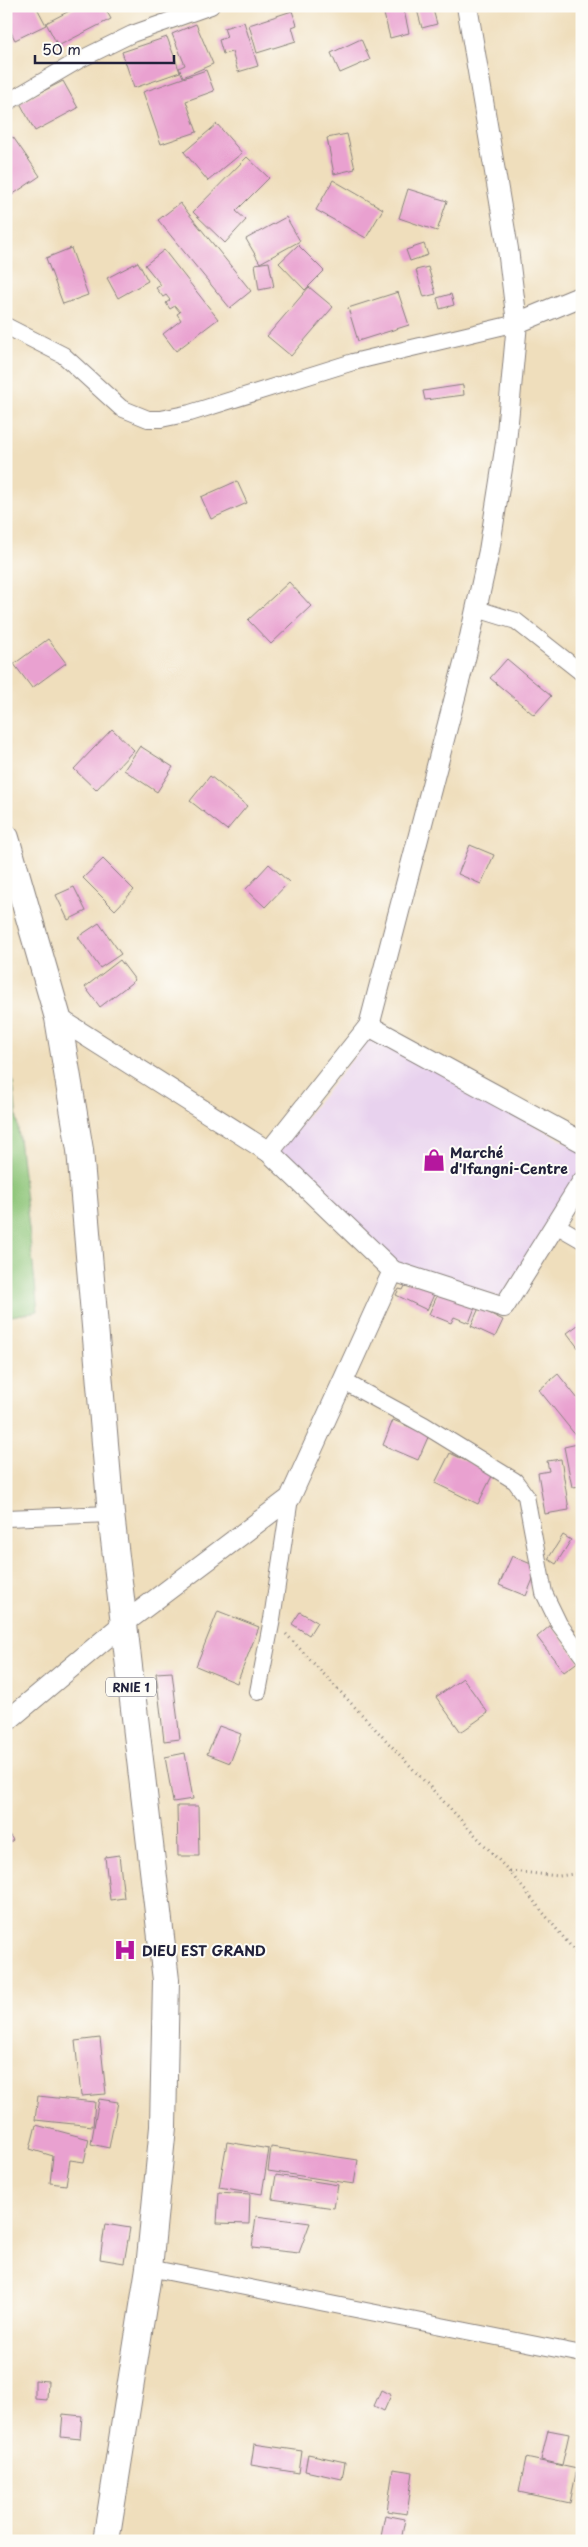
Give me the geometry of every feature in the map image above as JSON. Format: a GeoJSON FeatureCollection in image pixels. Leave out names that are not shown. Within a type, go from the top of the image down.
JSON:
{"type":"FeatureCollection","features":[{"type":"Feature","properties":{"kind":"highway","name":"RNIE 1"},"geometry":{"type":"LineString","coordinates":[[6,838],[58,1018],[80,1150],[111,1514],[166,1980],[163,2127],[149,2268],[106,2541]]}},
{"type":"Feature","properties":{"kind":"street"},"geometry":{"type":"LineString","coordinates":[[6,102],[79,60],[132,34],[211,6]]}},
{"type":"Feature","properties":{"kind":"street"},"geometry":{"type":"LineString","coordinates":[[269,1152],[369,1026],[489,552],[506,444],[517,323],[508,249],[467,6]]}},
{"type":"Feature","properties":{"kind":"street"},"geometry":{"type":"LineString","coordinates":[[6,326],[63,355],[121,408],[148,419],[190,413],[353,362],[517,323],[582,296]]}},
{"type":"Feature","properties":{"kind":"street"},"geometry":{"type":"LineString","coordinates":[[476,609],[516,621],[582,673]]}},
{"type":"Feature","properties":{"kind":"street"},"geometry":{"type":"LineString","coordinates":[[58,1018],[269,1152],[393,1271],[504,1307],[582,1182]]}},
{"type":"Feature","properties":{"kind":"street"},"geometry":{"type":"LineString","coordinates":[[369,1026],[582,1142]]}},
{"type":"Feature","properties":{"kind":"street"},"geometry":{"type":"LineString","coordinates":[[556,1224],[582,1240]]}},
{"type":"Feature","properties":{"kind":"street"},"geometry":{"type":"LineString","coordinates":[[258,1692],[272,1619],[290,1498],[393,1271]]}},
{"type":"Feature","properties":{"kind":"street"},"geometry":{"type":"LineString","coordinates":[[343,1382],[424,1425],[515,1481],[526,1496],[535,1536],[544,1593],[559,1624],[582,1655]]}},
{"type":"Feature","properties":{"kind":"street"},"geometry":{"type":"LineString","coordinates":[[6,1722],[123,1624],[290,1498]]}},
{"type":"Feature","properties":{"kind":"street"},"geometry":{"type":"LineString","coordinates":[[6,1518],[111,1514]]}},
{"type":"Feature","properties":{"kind":"street"},"geometry":{"type":"LineString","coordinates":[[149,2268],[582,2354]]}},
{"type":"Feature","properties":{"kind":"path"},"geometry":{"type":"LineString","coordinates":[[272,1619],[510,1871],[582,1960]]}},
{"type":"Feature","properties":{"kind":"path"},"geometry":{"type":"LineString","coordinates":[[510,1871],[559,1876],[582,1873]]}},
{"type":"Feature","properties":{"kind":"shaded area","name":"Marché d'Ifangni-Centre"},"geometry":{"type":"Polygon","coordinates":[[[372,1035],[582,1151],[582,1168],[502,1298],[395,1264],[277,1153],[372,1035]]]}},
{"type":"Feature","properties":{"kind":"green space"},"geometry":{"type":"Polygon","coordinates":[[[6,1019],[38,1311],[6,1317],[6,1019]]]}},
{"type":"Feature","properties":{"kind":"building"},"geometry":{"type":"Polygon","coordinates":[[[6,6],[36,6],[46,25],[15,40],[6,23],[6,6]]]}},
{"type":"Feature","properties":{"kind":"building"},"geometry":{"type":"Polygon","coordinates":[[[79,6],[104,6],[111,19],[58,46],[46,23],[79,6]]]}},
{"type":"Feature","properties":{"kind":"building"},"geometry":{"type":"Polygon","coordinates":[[[382,6],[403,6],[409,33],[390,38],[382,6]]]}},
{"type":"Feature","properties":{"kind":"building"},"geometry":{"type":"Polygon","coordinates":[[[416,6],[432,6],[437,24],[422,28],[416,6]]]}},
{"type":"Feature","properties":{"kind":"building"},"geometry":{"type":"Polygon","coordinates":[[[292,11],[297,25],[292,27],[296,41],[257,53],[249,25],[292,11]]]}},
{"type":"Feature","properties":{"kind":"building"},"geometry":{"type":"Polygon","coordinates":[[[244,22],[258,66],[238,72],[232,52],[223,54],[219,40],[227,37],[224,28],[244,22]]]}},
{"type":"Feature","properties":{"kind":"building"},"geometry":{"type":"Polygon","coordinates":[[[196,24],[213,64],[183,77],[179,68],[185,65],[172,34],[196,24]]]}},
{"type":"Feature","properties":{"kind":"building"},"geometry":{"type":"Polygon","coordinates":[[[167,37],[180,72],[134,88],[122,52],[167,37]]]}},
{"type":"Feature","properties":{"kind":"building"},"geometry":{"type":"Polygon","coordinates":[[[361,39],[370,60],[340,73],[331,53],[361,39]]]}},
{"type":"Feature","properties":{"kind":"building"},"geometry":{"type":"Polygon","coordinates":[[[206,70],[214,91],[186,101],[197,132],[161,144],[143,92],[206,70]]]}},
{"type":"Feature","properties":{"kind":"building"},"geometry":{"type":"Polygon","coordinates":[[[63,81],[78,108],[35,131],[20,103],[63,81]]]}},
{"type":"Feature","properties":{"kind":"building"},"geometry":{"type":"Polygon","coordinates":[[[217,124],[242,153],[208,181],[184,152],[217,124]]]}},
{"type":"Feature","properties":{"kind":"building"},"geometry":{"type":"Polygon","coordinates":[[[347,134],[355,169],[334,174],[327,138],[347,134]]]}},
{"type":"Feature","properties":{"kind":"building"},"geometry":{"type":"Polygon","coordinates":[[[13,137],[40,176],[6,199],[6,141],[13,137]]]}},
{"type":"Feature","properties":{"kind":"building"},"geometry":{"type":"Polygon","coordinates":[[[247,157],[269,178],[236,211],[246,220],[225,243],[193,212],[247,157]]]}},
{"type":"Feature","properties":{"kind":"building"},"geometry":{"type":"Polygon","coordinates":[[[333,180],[383,209],[366,238],[316,210],[333,180]]]}},
{"type":"Feature","properties":{"kind":"building"},"geometry":{"type":"Polygon","coordinates":[[[408,189],[447,201],[437,231],[399,218],[408,189]]]}},
{"type":"Feature","properties":{"kind":"building"},"geometry":{"type":"Polygon","coordinates":[[[180,203],[251,291],[230,308],[158,220],[180,203]]]}},
{"type":"Feature","properties":{"kind":"building"},"geometry":{"type":"Polygon","coordinates":[[[286,217],[300,241],[260,263],[246,239],[286,217]]]}},
{"type":"Feature","properties":{"kind":"building"},"geometry":{"type":"Polygon","coordinates":[[[424,244],[428,255],[410,261],[406,250],[424,244]]]}},
{"type":"Feature","properties":{"kind":"building"},"geometry":{"type":"Polygon","coordinates":[[[298,245],[324,271],[305,290],[279,263],[298,245]]]}},
{"type":"Feature","properties":{"kind":"building"},"geometry":{"type":"Polygon","coordinates":[[[71,248],[88,295],[63,304],[46,258],[71,248]]]}},
{"type":"Feature","properties":{"kind":"building"},"geometry":{"type":"Polygon","coordinates":[[[164,250],[218,319],[176,351],[163,334],[181,320],[177,314],[180,312],[175,306],[170,309],[166,303],[170,300],[166,295],[163,297],[156,288],[161,285],[145,265],[164,250]]]}},
{"type":"Feature","properties":{"kind":"building"},"geometry":{"type":"Polygon","coordinates":[[[138,262],[148,281],[118,298],[107,278],[138,262]]]}},
{"type":"Feature","properties":{"kind":"building"},"geometry":{"type":"Polygon","coordinates":[[[269,262],[274,287],[259,290],[255,264],[269,262]]]}},
{"type":"Feature","properties":{"kind":"building"},"geometry":{"type":"Polygon","coordinates":[[[428,267],[436,294],[424,297],[416,270],[428,267]]]}},
{"type":"Feature","properties":{"kind":"building"},"geometry":{"type":"Polygon","coordinates":[[[309,287],[333,307],[291,356],[267,336],[309,287]]]}},
{"type":"Feature","properties":{"kind":"building"},"geometry":{"type":"Polygon","coordinates":[[[398,292],[409,325],[358,341],[348,308],[398,292]]]}},
{"type":"Feature","properties":{"kind":"building"},"geometry":{"type":"Polygon","coordinates":[[[451,294],[454,305],[440,309],[437,298],[451,294]]]}},
{"type":"Feature","properties":{"kind":"building"},"geometry":{"type":"Polygon","coordinates":[[[463,385],[464,395],[425,400],[423,391],[463,385]]]}},
{"type":"Feature","properties":{"kind":"building"},"geometry":{"type":"Polygon","coordinates":[[[237,481],[247,503],[211,519],[201,497],[237,481]]]}},
{"type":"Feature","properties":{"kind":"building"},"geometry":{"type":"Polygon","coordinates":[[[289,582],[311,606],[271,644],[248,620],[289,582]]]}},
{"type":"Feature","properties":{"kind":"building"},"geometry":{"type":"Polygon","coordinates":[[[48,639],[66,663],[32,688],[14,664],[48,639]]]}},
{"type":"Feature","properties":{"kind":"building"},"geometry":{"type":"Polygon","coordinates":[[[507,659],[551,696],[534,715],[490,678],[507,659]]]}},
{"type":"Feature","properties":{"kind":"building"},"geometry":{"type":"Polygon","coordinates":[[[112,729],[134,750],[96,790],[74,769],[112,729]]]}},
{"type":"Feature","properties":{"kind":"building"},"geometry":{"type":"Polygon","coordinates":[[[140,746],[173,767],[157,792],[124,770],[140,746]]]}},
{"type":"Feature","properties":{"kind":"building"},"geometry":{"type":"Polygon","coordinates":[[[210,776],[247,806],[227,830],[190,801],[210,776]]]}},
{"type":"Feature","properties":{"kind":"building"},"geometry":{"type":"Polygon","coordinates":[[[470,845],[494,855],[481,884],[458,874],[470,845]]]}},
{"type":"Feature","properties":{"kind":"building"},"geometry":{"type":"Polygon","coordinates":[[[103,859],[134,890],[115,910],[83,878],[103,859]]]}},
{"type":"Feature","properties":{"kind":"building"},"geometry":{"type":"Polygon","coordinates":[[[269,864],[289,882],[265,907],[246,889],[269,864]]]}},
{"type":"Feature","properties":{"kind":"building"},"geometry":{"type":"Polygon","coordinates":[[[74,887],[86,911],[68,920],[56,895],[74,887]]]}},
{"type":"Feature","properties":{"kind":"building"},"geometry":{"type":"Polygon","coordinates":[[[99,923],[121,954],[100,968],[78,937],[99,923]]]}},
{"type":"Feature","properties":{"kind":"building"},"geometry":{"type":"Polygon","coordinates":[[[120,960],[135,980],[100,1007],[85,987],[120,960]]]}},
{"type":"Feature","properties":{"kind":"building"},"geometry":{"type":"Polygon","coordinates":[[[407,1282],[437,1288],[427,1310],[396,1295],[399,1289],[403,1290],[407,1282]]]}},
{"type":"Feature","properties":{"kind":"building"},"geometry":{"type":"Polygon","coordinates":[[[440,1289],[476,1305],[469,1323],[454,1317],[451,1323],[429,1314],[440,1289]]]}},
{"type":"Feature","properties":{"kind":"building"},"geometry":{"type":"Polygon","coordinates":[[[479,1308],[503,1320],[495,1337],[471,1326],[479,1308]]]}},
{"type":"Feature","properties":{"kind":"building"},"geometry":{"type":"Polygon","coordinates":[[[582,1322],[582,1353],[567,1333],[582,1322]]]}},
{"type":"Feature","properties":{"kind":"building"},"geometry":{"type":"Polygon","coordinates":[[[558,1374],[582,1404],[581,1442],[539,1390],[558,1374]]]}},
{"type":"Feature","properties":{"kind":"building"},"geometry":{"type":"Polygon","coordinates":[[[393,1420],[429,1435],[418,1460],[383,1445],[393,1420]]]}},
{"type":"Feature","properties":{"kind":"building"},"geometry":{"type":"Polygon","coordinates":[[[582,1443],[582,1486],[572,1487],[564,1447],[582,1443]]]}},
{"type":"Feature","properties":{"kind":"building"},"geometry":{"type":"Polygon","coordinates":[[[450,1453],[493,1474],[478,1504],[435,1483],[450,1453]]]}},
{"type":"Feature","properties":{"kind":"building"},"geometry":{"type":"Polygon","coordinates":[[[561,1459],[569,1510],[545,1514],[538,1473],[549,1471],[547,1461],[561,1459]]]}},
{"type":"Feature","properties":{"kind":"building"},"geometry":{"type":"Polygon","coordinates":[[[563,1535],[571,1540],[556,1564],[548,1559],[563,1535]]]}},
{"type":"Feature","properties":{"kind":"building"},"geometry":{"type":"Polygon","coordinates":[[[512,1556],[538,1567],[526,1596],[499,1585],[512,1556]]]}},
{"type":"Feature","properties":{"kind":"building"},"geometry":{"type":"Polygon","coordinates":[[[218,1611],[259,1627],[237,1683],[196,1666],[218,1611]]]}},
{"type":"Feature","properties":{"kind":"building"},"geometry":{"type":"Polygon","coordinates":[[[300,1612],[317,1622],[309,1635],[292,1624],[300,1612]]]}},
{"type":"Feature","properties":{"kind":"building"},"geometry":{"type":"Polygon","coordinates":[[[551,1625],[579,1661],[564,1672],[537,1637],[551,1625]]]}},
{"type":"Feature","properties":{"kind":"building"},"geometry":{"type":"Polygon","coordinates":[[[172,1672],[180,1739],[164,1741],[156,1673],[172,1672]]]}},
{"type":"Feature","properties":{"kind":"building"},"geometry":{"type":"Polygon","coordinates":[[[463,1678],[488,1713],[461,1732],[436,1697],[463,1678]]]}},
{"type":"Feature","properties":{"kind":"building"},"geometry":{"type":"Polygon","coordinates":[[[219,1726],[241,1734],[230,1763],[207,1754],[219,1726]]]}},
{"type":"Feature","properties":{"kind":"building"},"geometry":{"type":"Polygon","coordinates":[[[185,1753],[193,1799],[173,1802],[165,1757],[185,1753]]]}},
{"type":"Feature","properties":{"kind":"building"},"geometry":{"type":"Polygon","coordinates":[[[177,1806],[198,1806],[199,1856],[178,1856],[177,1806]]]}},
{"type":"Feature","properties":{"kind":"building"},"geometry":{"type":"Polygon","coordinates":[[[6,1830],[13,1840],[6,1845],[6,1830]]]}},
{"type":"Feature","properties":{"kind":"building"},"geometry":{"type":"Polygon","coordinates":[[[119,1855],[124,1898],[110,1900],[105,1857],[119,1855]]]}},
{"type":"Feature","properties":{"kind":"building"},"geometry":{"type":"Polygon","coordinates":[[[100,2038],[106,2094],[81,2096],[75,2041],[100,2038]]]}},
{"type":"Feature","properties":{"kind":"building"},"geometry":{"type":"Polygon","coordinates":[[[38,2096],[95,2102],[93,2126],[35,2120],[38,2096]]]}},
{"type":"Feature","properties":{"kind":"building"},"geometry":{"type":"Polygon","coordinates":[[[99,2099],[118,2102],[109,2148],[91,2144],[99,2099]]]}},
{"type":"Feature","properties":{"kind":"building"},"geometry":{"type":"Polygon","coordinates":[[[36,2125],[89,2139],[84,2162],[70,2160],[66,2185],[50,2183],[53,2156],[30,2149],[36,2125]]]}},
{"type":"Feature","properties":{"kind":"building"},"geometry":{"type":"Polygon","coordinates":[[[227,2142],[269,2149],[262,2194],[219,2187],[227,2142]]]}},
{"type":"Feature","properties":{"kind":"building"},"geometry":{"type":"Polygon","coordinates":[[[271,2147],[358,2160],[354,2184],[268,2171],[271,2147]]]}},
{"type":"Feature","properties":{"kind":"building"},"geometry":{"type":"Polygon","coordinates":[[[276,2175],[338,2185],[334,2208],[272,2199],[276,2175]]]}},
{"type":"Feature","properties":{"kind":"building"},"geometry":{"type":"Polygon","coordinates":[[[219,2192],[250,2194],[249,2224],[217,2223],[219,2192]]]}},
{"type":"Feature","properties":{"kind":"building"},"geometry":{"type":"Polygon","coordinates":[[[256,2216],[310,2223],[299,2253],[252,2248],[256,2216]]]}},
{"type":"Feature","properties":{"kind":"building"},"geometry":{"type":"Polygon","coordinates":[[[105,2224],[130,2228],[124,2263],[100,2259],[105,2224]]]}},
{"type":"Feature","properties":{"kind":"building"},"geometry":{"type":"Polygon","coordinates":[[[35,2380],[48,2381],[47,2400],[35,2399],[35,2380]]]}},
{"type":"Feature","properties":{"kind":"building"},"geometry":{"type":"Polygon","coordinates":[[[381,2390],[391,2395],[384,2411],[374,2406],[381,2390]]]}},
{"type":"Feature","properties":{"kind":"building"},"geometry":{"type":"Polygon","coordinates":[[[63,2414],[82,2416],[80,2439],[61,2437],[63,2414]]]}},
{"type":"Feature","properties":{"kind":"building"},"geometry":{"type":"Polygon","coordinates":[[[6,2428],[12,2430],[7,2446],[6,2446],[6,2428]]]}},
{"type":"Feature","properties":{"kind":"building"},"geometry":{"type":"Polygon","coordinates":[[[548,2430],[569,2434],[562,2465],[541,2460],[548,2430]]]}},
{"type":"Feature","properties":{"kind":"building"},"geometry":{"type":"Polygon","coordinates":[[[254,2444],[302,2451],[299,2473],[251,2465],[254,2444]]]}},
{"type":"Feature","properties":{"kind":"building"},"geometry":{"type":"Polygon","coordinates":[[[308,2454],[345,2462],[342,2479],[305,2471],[308,2454]]]}},
{"type":"Feature","properties":{"kind":"building"},"geometry":{"type":"Polygon","coordinates":[[[526,2458],[577,2469],[570,2503],[519,2492],[526,2458]]]}},
{"type":"Feature","properties":{"kind":"building"},"geometry":{"type":"Polygon","coordinates":[[[393,2469],[413,2472],[407,2514],[387,2511],[393,2469]]]}},
{"type":"Feature","properties":{"kind":"building"},"geometry":{"type":"Polygon","coordinates":[[[385,2515],[405,2519],[401,2541],[380,2541],[385,2515]]]}},
{"type":"Feature","properties":{"kind":"place","name":"Marché d'Ifangni-Centre"},"geometry":{"type":"Point","coordinates":[434,1160]}},
{"type":"Feature","properties":{"kind":"place","name":"DIEU EST GRAND"},"geometry":{"type":"Point","coordinates":[125,1950]}}]}
